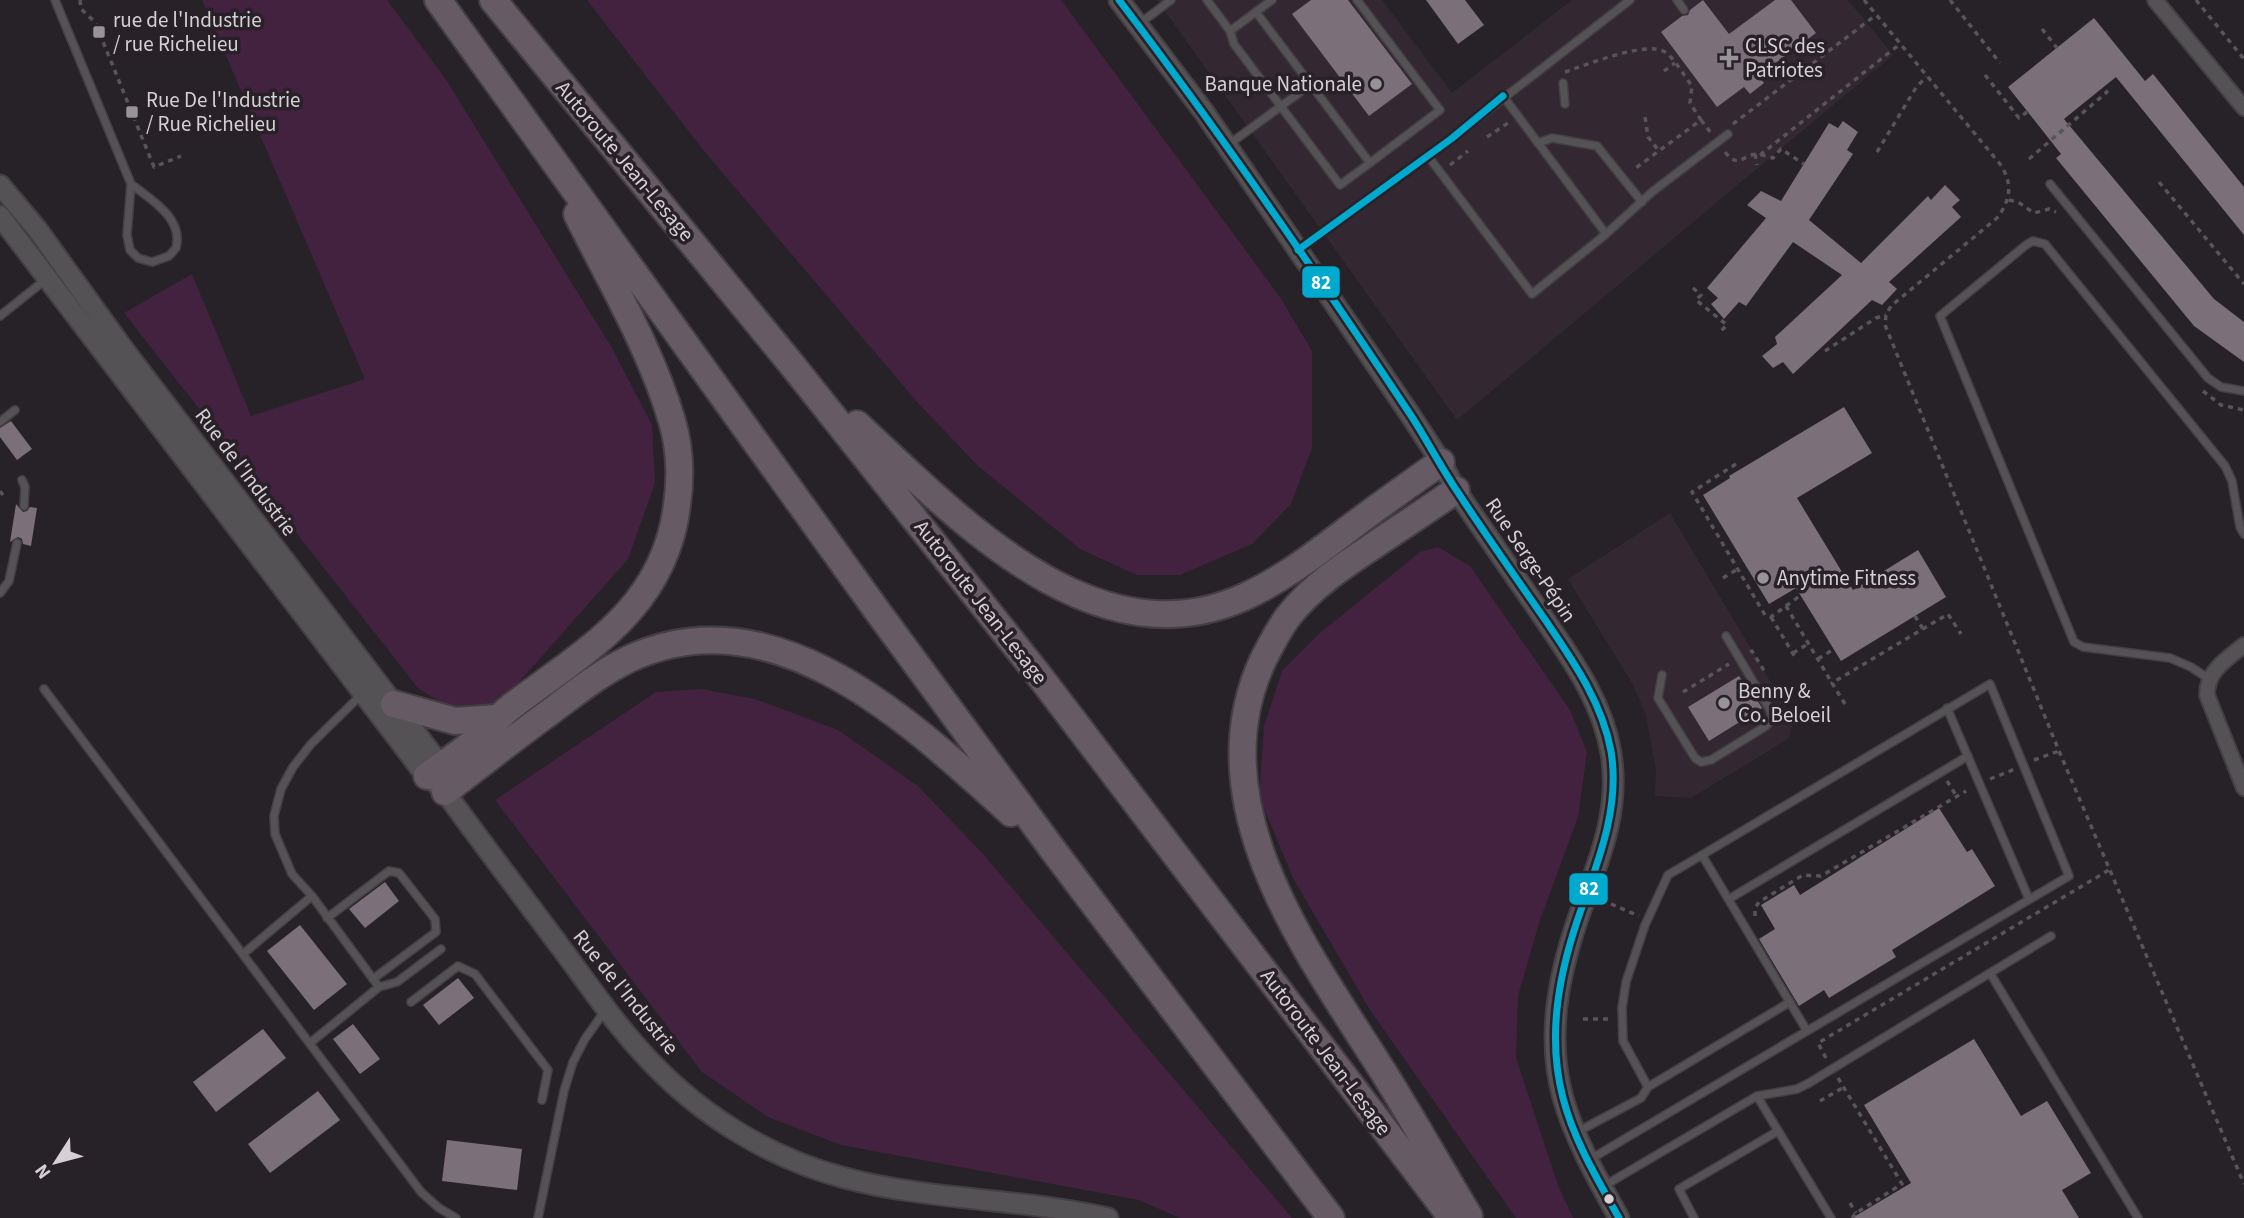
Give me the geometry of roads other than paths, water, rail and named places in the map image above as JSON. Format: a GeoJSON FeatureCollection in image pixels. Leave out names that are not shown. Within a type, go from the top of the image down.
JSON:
{"type":"FeatureCollection","features":[{"type":"Feature","properties":{"kind":"highway"},"geometry":{"type":"LineString","coordinates":[[438,0],[878,612],[1053,850],[1331,1218]]}},
{"type":"Feature","properties":{"kind":"highway","name":"Autoroute Jean-Lesage"},"geometry":{"type":"LineString","coordinates":[[493,0],[793,366],[1041,678],[1452,1218]]}},
{"type":"Feature","properties":{"kind":"highway"},"geometry":{"type":"LineString","coordinates":[[437,778],[497,718],[606,635],[639,602],[657,573],[670,541],[679,491],[676,440],[667,405],[631,324],[540,141]]}},
{"type":"Feature","properties":{"kind":"highway"},"geometry":{"type":"LineString","coordinates":[[793,366],[940,501],[1008,554],[1081,597],[1130,611],[1182,612],[1208,609],[1245,597],[1305,561],[1441,462]]}},
{"type":"Feature","properties":{"kind":"highway"},"geometry":{"type":"LineString","coordinates":[[1456,490],[1326,579],[1289,615],[1256,677],[1244,723],[1242,753],[1250,819],[1277,892],[1311,954],[1470,1218]]}},
{"type":"Feature","properties":{"kind":"highway"},"geometry":{"type":"LineString","coordinates":[[437,778],[620,663],[656,649],[687,642],[736,642],[806,660],[872,698],[936,747],[1053,850]]}},
{"type":"Feature","properties":{"kind":"highway"},"geometry":{"type":"LineString","coordinates":[[394,704],[455,721],[497,718]]}},
{"type":"Feature","properties":{"kind":"street","name":"Rue Serge-Pépin"},"geometry":{"type":"LineString","coordinates":[[1119,0],[1228,146],[1573,662],[1598,707],[1608,738],[1614,791],[1610,822],[1598,866],[1570,940],[1562,974],[1557,1010],[1556,1065],[1563,1097],[1576,1132],[1619,1218]]}},
{"type":"Feature","properties":{"kind":"street"},"geometry":{"type":"LineString","coordinates":[[2155,0],[2244,108]]}},
{"type":"Feature","properties":{"kind":"street","name":"Rue de l'Industrie"},"geometry":{"type":"LineString","coordinates":[[0,185],[37,229],[122,347],[394,704],[437,778]]}},
{"type":"Feature","properties":{"kind":"street","name":"Rue de l'Industrie"},"geometry":{"type":"LineString","coordinates":[[0,216],[364,693],[437,778],[607,1009],[650,1061],[692,1100],[734,1130],[791,1159],[836,1176],[871,1184],[1108,1218]]}},
{"type":"Feature","properties":{"kind":"street"},"geometry":{"type":"LineString","coordinates":[[2244,645],[2215,670],[2209,679],[2207,700],[2244,788]]}},
{"type":"Feature","properties":{"kind":"lane"},"geometry":{"type":"LineString","coordinates":[[55,0],[131,184],[127,235],[130,250],[145,261],[164,258],[176,248],[176,228],[162,208],[131,184]]}},
{"type":"Feature","properties":{"kind":"lane"},"geometry":{"type":"LineString","coordinates":[[1138,24],[1171,0]]}},
{"type":"Feature","properties":{"kind":"lane"},"geometry":{"type":"LineString","coordinates":[[1219,0],[1209,3],[1230,31],[1234,44],[1340,185],[1440,110],[1357,0]]}},
{"type":"Feature","properties":{"kind":"lane"},"geometry":{"type":"LineString","coordinates":[[1230,31],[1272,0]]}},
{"type":"Feature","properties":{"kind":"lane"},"geometry":{"type":"LineString","coordinates":[[1298,250],[1428,156],[1630,0]]}},
{"type":"Feature","properties":{"kind":"lane"},"geometry":{"type":"LineString","coordinates":[[1677,0],[1684,9]]}},
{"type":"Feature","properties":{"kind":"lane"},"geometry":{"type":"LineString","coordinates":[[1256,12],[1370,163]]}},
{"type":"Feature","properties":{"kind":"lane"},"geometry":{"type":"LineString","coordinates":[[1563,83],[1565,104]]}},
{"type":"Feature","properties":{"kind":"lane"},"geometry":{"type":"LineString","coordinates":[[1228,146],[1310,85]]}},
{"type":"Feature","properties":{"kind":"lane"},"geometry":{"type":"LineString","coordinates":[[1503,96],[1606,234]]}},
{"type":"Feature","properties":{"kind":"lane"},"geometry":{"type":"LineString","coordinates":[[1428,156],[1532,294],[1730,130]]}},
{"type":"Feature","properties":{"kind":"lane"},"geometry":{"type":"LineString","coordinates":[[1538,143],[1552,138],[1597,146],[1642,202]]}},
{"type":"Feature","properties":{"kind":"lane"},"geometry":{"type":"LineString","coordinates":[[2050,184],[2208,378],[2221,387],[2244,391]]}},
{"type":"Feature","properties":{"kind":"lane"},"geometry":{"type":"LineString","coordinates":[[2209,679],[2170,658],[2083,647],[2074,642],[1940,316],[2029,243],[2037,241],[2045,244],[2225,466],[2230,476],[2240,527],[2244,534]]}},
{"type":"Feature","properties":{"kind":"lane"},"geometry":{"type":"LineString","coordinates":[[0,316],[48,278]]}},
{"type":"Feature","properties":{"kind":"lane"},"geometry":{"type":"LineString","coordinates":[[0,422],[15,410]]}},
{"type":"Feature","properties":{"kind":"lane"},"geometry":{"type":"LineString","coordinates":[[22,480],[25,487],[24,506]]}},
{"type":"Feature","properties":{"kind":"lane"},"geometry":{"type":"LineString","coordinates":[[0,593],[9,582],[17,543]]}},
{"type":"Feature","properties":{"kind":"lane"},"geometry":{"type":"LineString","coordinates":[[1662,675],[1658,698],[1695,758],[1701,762],[1711,760],[1766,726],[1772,719],[1770,710],[1726,636]]}},
{"type":"Feature","properties":{"kind":"lane"},"geometry":{"type":"LineString","coordinates":[[1588,1160],[2068,876],[1990,684],[1668,875],[1645,925],[1626,982],[1622,1008],[1623,1041],[1648,1087]]}},
{"type":"Feature","properties":{"kind":"lane"},"geometry":{"type":"LineString","coordinates":[[44,689],[421,1192],[439,1208],[456,1218]]}},
{"type":"Feature","properties":{"kind":"lane"},"geometry":{"type":"LineString","coordinates":[[364,693],[311,744],[293,767],[281,789],[274,816],[275,834],[292,874],[312,896],[379,988]]}},
{"type":"Feature","properties":{"kind":"lane"},"geometry":{"type":"LineString","coordinates":[[1947,708],[2029,899]]}},
{"type":"Feature","properties":{"kind":"lane"},"geometry":{"type":"LineString","coordinates":[[1729,900],[1968,756]]}},
{"type":"Feature","properties":{"kind":"lane"},"geometry":{"type":"LineString","coordinates":[[1702,855],[1807,1031]]}},
{"type":"Feature","properties":{"kind":"lane"},"geometry":{"type":"LineString","coordinates":[[327,918],[389,871],[399,873],[435,919],[436,932],[373,979]]}},
{"type":"Feature","properties":{"kind":"lane"},"geometry":{"type":"LineString","coordinates":[[243,954],[312,896]]}},
{"type":"Feature","properties":{"kind":"lane"},"geometry":{"type":"LineString","coordinates":[[1602,1187],[1757,1096],[1797,1089],[1809,1083],[2051,936]]}},
{"type":"Feature","properties":{"kind":"lane"},"geometry":{"type":"LineString","coordinates":[[310,1043],[379,988],[397,982],[441,949]]}},
{"type":"Feature","properties":{"kind":"lane"},"geometry":{"type":"LineString","coordinates":[[411,1002],[458,966],[475,974],[548,1070],[542,1100]]}},
{"type":"Feature","properties":{"kind":"lane"},"geometry":{"type":"LineString","coordinates":[[1990,973],[2138,1218]]}},
{"type":"Feature","properties":{"kind":"lane"},"geometry":{"type":"LineString","coordinates":[[1576,1132],[1641,1098],[1648,1087],[1790,1002]]}},
{"type":"Feature","properties":{"kind":"lane"},"geometry":{"type":"LineString","coordinates":[[538,1218],[567,1082],[585,1039],[607,1009]]}},
{"type":"Feature","properties":{"kind":"lane"},"geometry":{"type":"LineString","coordinates":[[1757,1096],[1831,1218]]}},
{"type":"Feature","properties":{"kind":"lane"},"geometry":{"type":"LineString","coordinates":[[1694,1218],[1679,1188],[1778,1131]]}},
{"type":"Feature","properties":{"kind":"place","name":"rue de l'Industrie / rue Richelieu"},"geometry":{"type":"Point","coordinates":[99,32]}},
{"type":"Feature","properties":{"kind":"place","name":"CLSC des Patriotes"},"geometry":{"type":"Point","coordinates":[1729,58]}},
{"type":"Feature","properties":{"kind":"place","name":"Banque Nationale"},"geometry":{"type":"Point","coordinates":[1376,84]}},
{"type":"Feature","properties":{"kind":"place","name":"Rue De l'Industrie / Rue Richelieu"},"geometry":{"type":"Point","coordinates":[132,112]}},
{"type":"Feature","properties":{"kind":"place","name":"Anytime Fitness"},"geometry":{"type":"Point","coordinates":[1763,578]}},
{"type":"Feature","properties":{"kind":"place","name":"Benny & Co. Beloeil"},"geometry":{"type":"Point","coordinates":[1724,703]}}]}
